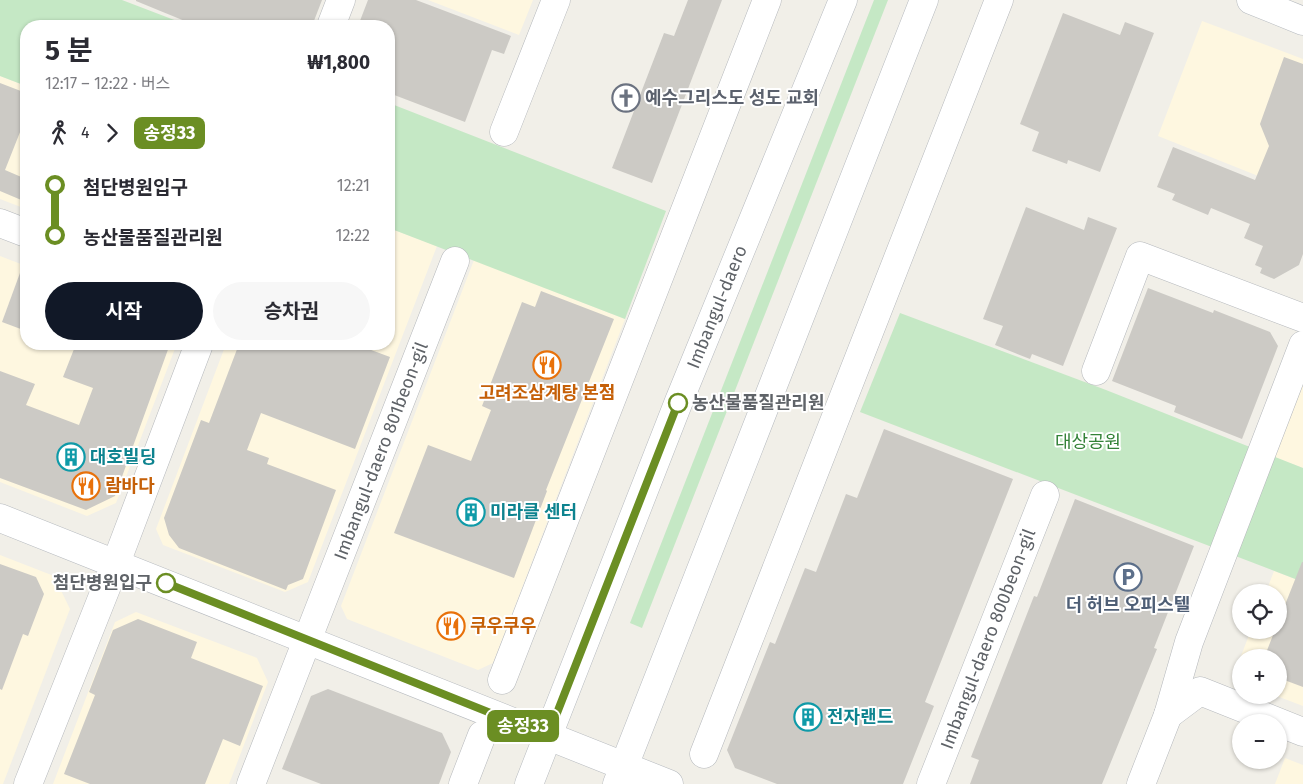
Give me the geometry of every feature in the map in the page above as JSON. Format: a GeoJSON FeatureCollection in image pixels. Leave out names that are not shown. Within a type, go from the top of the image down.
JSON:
{"type":"FeatureCollection","features":[{"type":"Feature","properties":{"kind":"street"},"geometry":{"type":"LineString","coordinates":[[333,20],[341,0]]}},
{"type":"Feature","properties":{"kind":"street"},"geometry":{"type":"LineString","coordinates":[[504,132],[556,0]]}},
{"type":"Feature","properties":{"kind":"street"},"geometry":{"type":"LineString","coordinates":[[502,680],[767,0]]}},
{"type":"Feature","properties":{"kind":"street","name":"Imbangul-daero"},"geometry":{"type":"LineString","coordinates":[[529,784],[679,401],[843,0]]}},
{"type":"Feature","properties":{"kind":"street"},"geometry":{"type":"LineString","coordinates":[[620,775],[924,0]]}},
{"type":"Feature","properties":{"kind":"street"},"geometry":{"type":"LineString","coordinates":[[704,754],[999,0]]}},
{"type":"Feature","properties":{"kind":"street"},"geometry":{"type":"LineString","coordinates":[[1251,0],[1303,21]]}},
{"type":"Feature","properties":{"kind":"street"},"geometry":{"type":"LineString","coordinates":[[0,223],[20,231]]}},
{"type":"Feature","properties":{"kind":"street"},"geometry":{"type":"LineString","coordinates":[[1096,371],[1140,256],[1303,318]]}},
{"type":"Feature","properties":{"kind":"street","name":"Imbangul-daero 801beon-gil"},"geometry":{"type":"LineString","coordinates":[[251,784],[455,260]]}},
{"type":"Feature","properties":{"kind":"street"},"geometry":{"type":"LineString","coordinates":[[1141,784],[1168,715],[1189,642],[1303,345]]}},
{"type":"Feature","properties":{"kind":"street"},"geometry":{"type":"LineString","coordinates":[[28,784],[116,563],[197,350]]}},
{"type":"Feature","properties":{"kind":"street","name":"Imbangul-daero 800beon-gil"},"geometry":{"type":"LineString","coordinates":[[931,784],[1045,495]]}},
{"type":"Feature","properties":{"kind":"street"},"geometry":{"type":"LineString","coordinates":[[0,518],[548,736],[620,775],[669,784]]}},
{"type":"Feature","properties":{"kind":"street"},"geometry":{"type":"LineString","coordinates":[[1168,715],[1200,691],[1303,732]]}},
{"type":"Feature","properties":{"kind":"street"},"geometry":{"type":"LineString","coordinates":[[463,784],[482,735]]}},
{"type":"Feature","properties":{"kind":"shaded area"},"geometry":{"type":"Polygon","coordinates":[[[428,0],[533,0],[519,35],[428,0]]]}},
{"type":"Feature","properties":{"kind":"shaded area"},"geometry":{"type":"Polygon","coordinates":[[[1202,21],[1303,59],[1303,194],[1158,136],[1202,21]]]}},
{"type":"Feature","properties":{"kind":"shaded area"},"geometry":{"type":"Polygon","coordinates":[[[0,76],[20,84],[20,207],[0,199],[0,76]]]}},
{"type":"Feature","properties":{"kind":"shaded area"},"geometry":{"type":"Polygon","coordinates":[[[395,230],[437,246],[308,582],[285,592],[163,545],[156,529],[224,350],[395,350],[395,230]]]}},
{"type":"Feature","properties":{"kind":"shaded area"},"geometry":{"type":"Polygon","coordinates":[[[0,256],[20,264],[20,350],[174,350],[116,503],[87,516],[0,482],[0,256]]]}},
{"type":"Feature","properties":{"kind":"shaded area"},"geometry":{"type":"Polygon","coordinates":[[[474,260],[625,319],[493,663],[478,670],[347,619],[341,606],[474,260]]]}},
{"type":"Feature","properties":{"kind":"shaded area"},"geometry":{"type":"Polygon","coordinates":[[[1303,383],[1303,468],[1274,457],[1303,383]]]}},
{"type":"Feature","properties":{"kind":"shaded area"},"geometry":{"type":"Polygon","coordinates":[[[0,555],[54,576],[70,609],[3,784],[0,784],[0,555]]]}},
{"type":"Feature","properties":{"kind":"shaded area"},"geometry":{"type":"Polygon","coordinates":[[[1274,571],[1303,582],[1303,706],[1287,700],[1287,649],[1244,649],[1248,639],[1287,639],[1287,584],[1269,584],[1274,571]]]}},
{"type":"Feature","properties":{"kind":"shaded area"},"geometry":{"type":"Polygon","coordinates":[[[136,612],[257,658],[268,682],[229,784],[53,784],[115,622],[136,612]]]}},
{"type":"Feature","properties":{"kind":"shaded area"},"geometry":{"type":"Polygon","coordinates":[[[1287,759],[1303,765],[1303,784],[1275,784],[1281,769],[1287,769],[1287,759]]]}},
{"type":"Feature","properties":{"kind":"green space"},"geometry":{"type":"Polygon","coordinates":[[[0,0],[122,0],[174,20],[20,20],[20,84],[0,76],[0,0]]]}},
{"type":"Feature","properties":{"kind":"green space"},"geometry":{"type":"Polygon","coordinates":[[[874,0],[888,0],[642,628],[630,623],[874,0]]]}},
{"type":"Feature","properties":{"kind":"green space"},"geometry":{"type":"Polygon","coordinates":[[[395,105],[666,211],[625,319],[395,230],[395,105]]]}},
{"type":"Feature","properties":{"kind":"green space","name":"대상공원"},"geometry":{"type":"Polygon","coordinates":[[[900,313],[1106,390],[1303,468],[1303,582],[860,412],[900,313]]]}},
{"type":"Feature","properties":{"kind":"building"},"geometry":{"type":"Polygon","coordinates":[[[322,0],[314,20],[182,20],[136,1],[322,0]]]}},
{"type":"Feature","properties":{"kind":"building"},"geometry":{"type":"Polygon","coordinates":[[[368,0],[416,0],[511,36],[504,54],[492,50],[465,122],[395,95],[395,20],[360,20],[368,0]]]}},
{"type":"Feature","properties":{"kind":"building"},"geometry":{"type":"Polygon","coordinates":[[[688,0],[722,0],[652,183],[612,168],[664,33],[674,36],[688,0]]]}},
{"type":"Feature","properties":{"kind":"building"},"geometry":{"type":"Polygon","coordinates":[[[1063,13],[1120,35],[1125,22],[1154,33],[1100,172],[1068,160],[1067,164],[1032,151],[1039,132],[1020,124],[1063,13]]]}},
{"type":"Feature","properties":{"kind":"building"},"geometry":{"type":"Polygon","coordinates":[[[1284,57],[1303,64],[1303,254],[1299,265],[1274,279],[1260,273],[1262,268],[1255,265],[1263,246],[1244,238],[1250,224],[1211,208],[1208,215],[1172,200],[1175,194],[1157,187],[1173,147],[1255,180],[1269,146],[1260,124],[1284,57]]]}},
{"type":"Feature","properties":{"kind":"building"},"geometry":{"type":"Polygon","coordinates":[[[0,83],[20,91],[20,132],[5,170],[20,176],[20,199],[0,191],[0,83]]]}},
{"type":"Feature","properties":{"kind":"building"},"geometry":{"type":"Polygon","coordinates":[[[1026,207],[1084,230],[1088,217],[1117,228],[1063,366],[1032,354],[1030,359],[995,345],[1003,326],[983,319],[1026,207]]]}},
{"type":"Feature","properties":{"kind":"building"},"geometry":{"type":"Polygon","coordinates":[[[20,273],[20,329],[2,322],[20,273]]]}},
{"type":"Feature","properties":{"kind":"building"},"geometry":{"type":"Polygon","coordinates":[[[1148,288],[1213,313],[1214,310],[1270,332],[1278,346],[1242,439],[1174,412],[1176,406],[1112,381],[1148,288]]]}},
{"type":"Feature","properties":{"kind":"building"},"geometry":{"type":"Polygon","coordinates":[[[541,291],[614,319],[546,490],[514,578],[394,533],[428,445],[471,461],[491,410],[482,406],[522,302],[535,307],[541,291]]]}},
{"type":"Feature","properties":{"kind":"building"},"geometry":{"type":"Polygon","coordinates":[[[74,350],[168,350],[115,496],[86,510],[0,478],[0,371],[35,384],[26,405],[79,425],[93,388],[63,377],[74,350]]]}},
{"type":"Feature","properties":{"kind":"building"},"geometry":{"type":"Polygon","coordinates":[[[237,350],[371,350],[390,357],[355,449],[261,413],[247,450],[269,458],[267,464],[336,490],[303,579],[288,585],[286,590],[179,548],[169,535],[164,518],[201,420],[209,423],[237,350]]]}},
{"type":"Feature","properties":{"kind":"building"},"geometry":{"type":"Polygon","coordinates":[[[884,429],[1013,479],[925,702],[934,706],[903,784],[777,784],[735,768],[727,750],[770,642],[775,644],[805,568],[816,572],[846,494],[857,498],[884,429]]]}},
{"type":"Feature","properties":{"kind":"building"},"geometry":{"type":"Polygon","coordinates":[[[1075,499],[1194,546],[1154,648],[1157,649],[1102,784],[970,784],[979,760],[971,757],[1034,596],[1037,597],[1075,499]]]}},
{"type":"Feature","properties":{"kind":"building"},"geometry":{"type":"Polygon","coordinates":[[[1303,562],[1303,687],[1287,681],[1287,649],[1268,649],[1271,639],[1287,639],[1287,600],[1303,562]]]}},
{"type":"Feature","properties":{"kind":"building"},"geometry":{"type":"Polygon","coordinates":[[[0,564],[36,577],[44,594],[28,636],[23,634],[2,690],[0,689],[0,564]]]}},
{"type":"Feature","properties":{"kind":"building"},"geometry":{"type":"Polygon","coordinates":[[[138,619],[197,642],[191,658],[263,686],[240,746],[223,739],[205,784],[90,784],[64,774],[95,695],[89,692],[113,630],[138,619]]]}},
{"type":"Feature","properties":{"kind":"building"},"geometry":{"type":"Polygon","coordinates":[[[328,689],[442,733],[451,752],[439,784],[321,784],[282,769],[311,696],[328,689]]]}},
{"type":"Feature","properties":{"kind":"bus line","name":"송정33"},"geometry":{"type":"LineString","coordinates":[[166,583],[548,736],[678,403]]}},
{"type":"Feature","properties":{"kind":"place","name":"예수그리스도 성도 교회"},"geometry":{"type":"Point","coordinates":[626,98]}},
{"type":"Feature","properties":{"kind":"place","name":"고려조삼계탕 본점"},"geometry":{"type":"Point","coordinates":[547,365]}},
{"type":"Feature","properties":{"kind":"place","name":"농산물품질관리원"},"geometry":{"type":"Point","coordinates":[678,403]}},
{"type":"Feature","properties":{"kind":"place","name":"대호빌딩"},"geometry":{"type":"Point","coordinates":[71,457]}},
{"type":"Feature","properties":{"kind":"place","name":"람바다"},"geometry":{"type":"Point","coordinates":[86,486]}},
{"type":"Feature","properties":{"kind":"place","name":"미라클 센터"},"geometry":{"type":"Point","coordinates":[471,512]}},
{"type":"Feature","properties":{"kind":"place","name":"더 허브 오피스텔"},"geometry":{"type":"Point","coordinates":[1128,577]}},
{"type":"Feature","properties":{"kind":"place","name":"첨단병원입구"},"geometry":{"type":"Point","coordinates":[166,583]}},
{"type":"Feature","properties":{"kind":"place","name":"쿠우쿠우"},"geometry":{"type":"Point","coordinates":[451,626]}},
{"type":"Feature","properties":{"kind":"place","name":"전자랜드"},"geometry":{"type":"Point","coordinates":[808,717]}}]}
